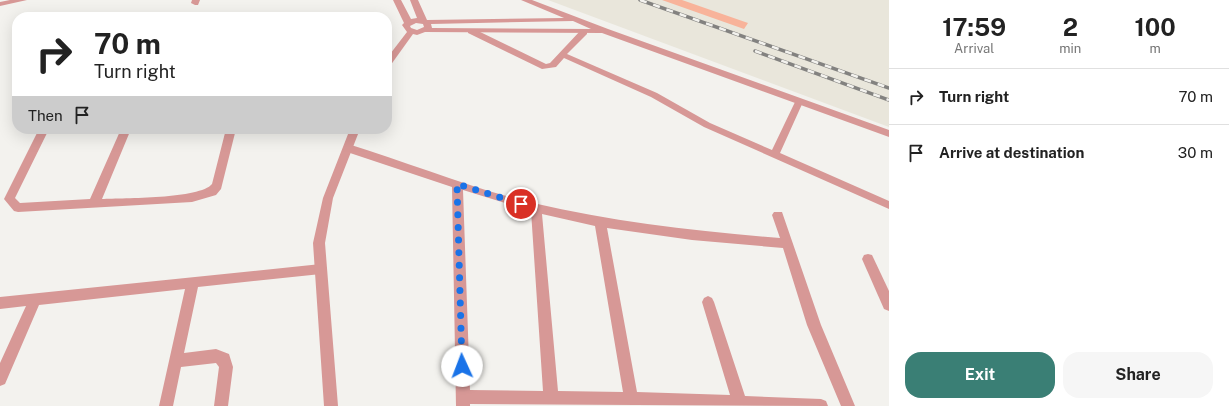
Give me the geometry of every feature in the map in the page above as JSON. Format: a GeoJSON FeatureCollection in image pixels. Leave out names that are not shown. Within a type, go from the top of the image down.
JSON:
{"type":"FeatureCollection","features":[{"type":"Feature","properties":{"kind":"street"},"geometry":{"type":"LineString","coordinates":[[0,4],[23,0]]}},
{"type":"Feature","properties":{"kind":"street"},"geometry":{"type":"LineString","coordinates":[[397,0],[408,22],[406,28],[411,32],[417,33],[425,24],[577,20]]}},
{"type":"Feature","properties":{"kind":"street"},"geometry":{"type":"LineString","coordinates":[[414,0],[425,24]]}},
{"type":"Feature","properties":{"kind":"street"},"geometry":{"type":"LineString","coordinates":[[525,0],[605,31],[889,134]]}},
{"type":"Feature","properties":{"kind":"street"},"geometry":{"type":"LineString","coordinates":[[408,22],[415,20],[425,24],[471,31],[605,31]]}},
{"type":"Feature","properties":{"kind":"street"},"geometry":{"type":"LineString","coordinates":[[392,57],[411,32]]}},
{"type":"Feature","properties":{"kind":"street"},"geometry":{"type":"LineString","coordinates":[[42,134],[9,200],[18,208],[24,209],[192,198],[212,192],[217,186],[230,134]]}},
{"type":"Feature","properties":{"kind":"street"},"geometry":{"type":"LineString","coordinates":[[94,204],[124,134]]}},
{"type":"Feature","properties":{"kind":"street"},"geometry":{"type":"LineString","coordinates":[[331,406],[319,243],[328,198],[353,134]]}},
{"type":"Feature","properties":{"kind":"street"},"geometry":{"type":"LineString","coordinates":[[348,148],[536,208],[600,222],[720,238],[787,243]]}},
{"type":"Feature","properties":{"kind":"street"},"geometry":{"type":"LineString","coordinates":[[457,184],[463,401],[551,398],[632,402],[821,406]]}},
{"type":"Feature","properties":{"kind":"street"},"geometry":{"type":"LineString","coordinates":[[536,208],[551,398]]}},
{"type":"Feature","properties":{"kind":"street"},"geometry":{"type":"LineString","coordinates":[[778,215],[814,325],[848,406]]}},
{"type":"Feature","properties":{"kind":"street"},"geometry":{"type":"LineString","coordinates":[[600,222],[632,402]]}},
{"type":"Feature","properties":{"kind":"street"},"geometry":{"type":"LineString","coordinates":[[868,259],[889,304]]}},
{"type":"Feature","properties":{"kind":"street"},"geometry":{"type":"LineString","coordinates":[[0,303],[193,284],[321,269]]}},
{"type":"Feature","properties":{"kind":"street"},"geometry":{"type":"LineString","coordinates":[[166,406],[193,284]]}},
{"type":"Feature","properties":{"kind":"street"},"geometry":{"type":"LineString","coordinates":[[0,379],[35,300]]}},
{"type":"Feature","properties":{"kind":"street"},"geometry":{"type":"LineString","coordinates":[[708,302],[740,404]]}},
{"type":"Feature","properties":{"kind":"street"},"geometry":{"type":"LineString","coordinates":[[176,361],[216,356],[224,359],[226,367],[221,406]]}},
{"type":"Feature","properties":{"kind":"lane"},"geometry":{"type":"LineString","coordinates":[[471,31],[545,67],[553,65],[584,32]]}},
{"type":"Feature","properties":{"kind":"lane"},"geometry":{"type":"LineString","coordinates":[[563,54],[654,95],[707,125],[775,153],[889,205]]}},
{"type":"Feature","properties":{"kind":"lane"},"geometry":{"type":"LineString","coordinates":[[775,153],[799,102]]}},
{"type":"Feature","properties":{"kind":"shaded area"},"geometry":{"type":"Polygon","coordinates":[[[548,0],[889,0],[889,127],[548,0]]]}},
{"type":"Feature","properties":{"kind":"building"},"geometry":{"type":"Polygon","coordinates":[[[662,0],[682,0],[748,23],[744,29],[662,0]]]}},
{"type":"Feature","properties":{"kind":"railway"},"geometry":{"type":"LineString","coordinates":[[640,0],[889,88]]}},
{"type":"Feature","properties":{"kind":"railway"},"geometry":{"type":"LineString","coordinates":[[755,51],[889,100]]}},
{"type":"Feature","properties":{"kind":"route"},"geometry":{"type":"LineString","coordinates":[[462,366],[457,184],[521,204]]}}]}
